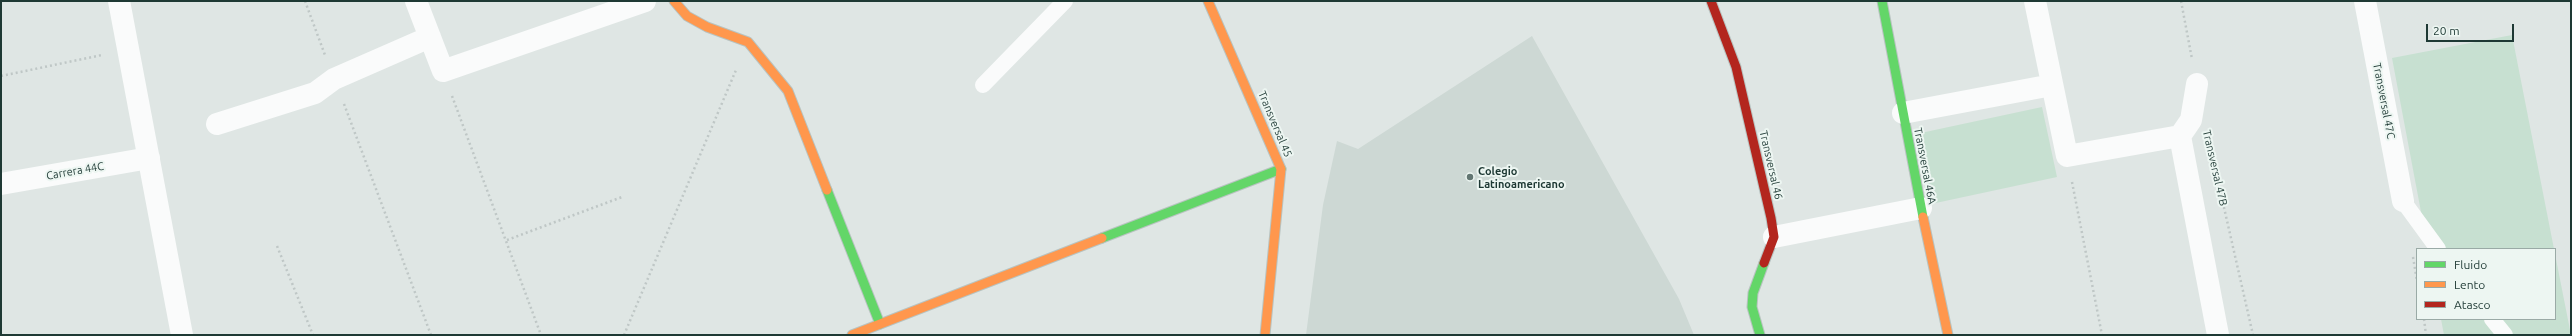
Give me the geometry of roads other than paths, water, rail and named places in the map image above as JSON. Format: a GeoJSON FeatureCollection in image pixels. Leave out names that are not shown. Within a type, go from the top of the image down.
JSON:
{"type":"FeatureCollection","features":[{"type":"Feature","properties":{"kind":"street"},"geometry":{"type":"LineString","coordinates":[[119,1],[182,335]]}},
{"type":"Feature","properties":{"kind":"street"},"geometry":{"type":"LineString","coordinates":[[416,1],[443,71],[645,1]]}},
{"type":"Feature","properties":{"kind":"street"},"geometry":{"type":"LineString","coordinates":[[674,1],[687,16],[707,27],[748,42],[788,91],[880,324]]}},
{"type":"Feature","properties":{"kind":"street","name":"Transversal 45"},"geometry":{"type":"LineString","coordinates":[[1208,1],[1281,169],[1265,335]]}},
{"type":"Feature","properties":{"kind":"street","name":"Transversal 46"},"geometry":{"type":"LineString","coordinates":[[1711,1],[1722,26],[1736,67],[1772,218],[1774,237],[1753,293],[1752,307],[1760,335]]}},
{"type":"Feature","properties":{"kind":"street","name":"Transversal 46A"},"geometry":{"type":"LineString","coordinates":[[1882,1],[1921,208],[1948,335]]}},
{"type":"Feature","properties":{"kind":"street"},"geometry":{"type":"LineString","coordinates":[[2035,1],[2067,156],[2180,136]]}},
{"type":"Feature","properties":{"kind":"street","name":"Transversal 47C"},"geometry":{"type":"LineString","coordinates":[[2365,1],[2403,201]]}},
{"type":"Feature","properties":{"kind":"street"},"geometry":{"type":"LineString","coordinates":[[217,124],[315,93],[334,79],[430,37]]}},
{"type":"Feature","properties":{"kind":"street"},"geometry":{"type":"LineString","coordinates":[[1903,112],[2052,84]]}},
{"type":"Feature","properties":{"kind":"street"},"geometry":{"type":"LineString","coordinates":[[2197,84],[2196,100],[2191,120],[2180,136],[2218,335]]}},
{"type":"Feature","properties":{"kind":"street","name":"Carrera 44C"},"geometry":{"type":"LineString","coordinates":[[1,184],[149,158]]}},
{"type":"Feature","properties":{"kind":"street"},"geometry":{"type":"LineString","coordinates":[[852,335],[1281,169]]}},
{"type":"Feature","properties":{"kind":"street"},"geometry":{"type":"LineString","coordinates":[[1774,237],[1921,208]]}},
{"type":"Feature","properties":{"kind":"lane"},"geometry":{"type":"LineString","coordinates":[[983,85],[1065,1]]}},
{"type":"Feature","properties":{"kind":"lane"},"geometry":{"type":"LineString","coordinates":[[2403,201],[2437,248]]}},
{"type":"Feature","properties":{"kind":"lane"},"geometry":{"type":"LineString","coordinates":[[2493,320],[2505,335]]}},
{"type":"Feature","properties":{"kind":"place","name":"Colegio Latinoamericano"},"geometry":{"type":"Point","coordinates":[1470,177]}}]}
